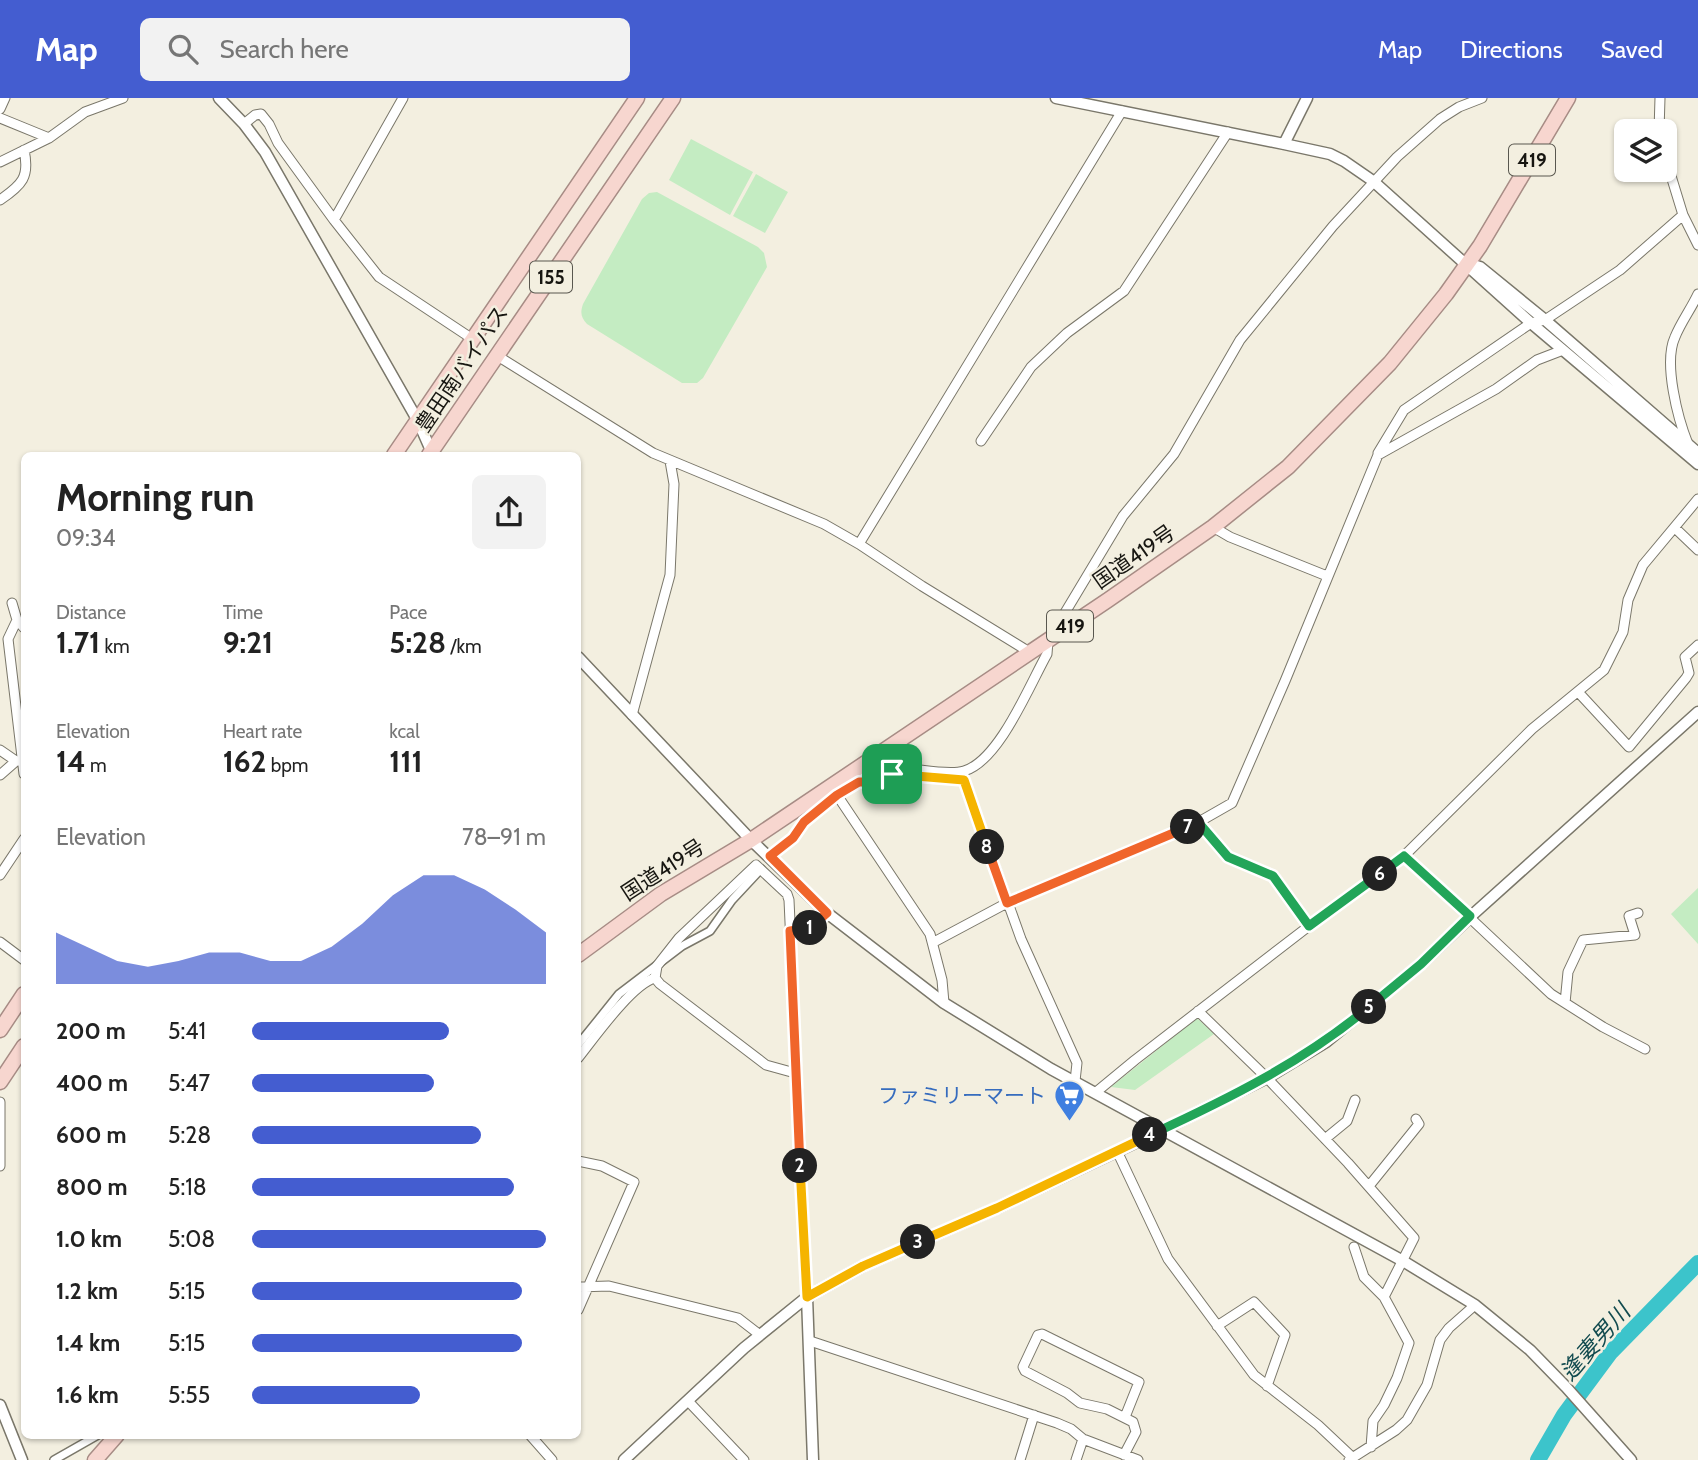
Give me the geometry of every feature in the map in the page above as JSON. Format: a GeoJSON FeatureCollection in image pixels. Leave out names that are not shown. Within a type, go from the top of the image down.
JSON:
{"type":"FeatureCollection","features":[{"type":"Feature","properties":{"kind":"highway","name":"豊田南バイパス"},"geometry":{"type":"LineString","coordinates":[[396,452],[637,98]]}},
{"type":"Feature","properties":{"kind":"highway","name":"豊田南バイパス"},"geometry":{"type":"LineString","coordinates":[[432,452],[673,98]]}},
{"type":"Feature","properties":{"kind":"highway","name":"国道419号"},"geometry":{"type":"LineString","coordinates":[[581,953],[661,894],[834,791],[846,777],[1213,527],[1288,467],[1390,363],[1446,294],[1480,246],[1568,98]]}},
{"type":"Feature","properties":{"kind":"highway"},"geometry":{"type":"LineString","coordinates":[[0,1030],[21,998]]}},
{"type":"Feature","properties":{"kind":"highway"},"geometry":{"type":"LineString","coordinates":[[1,1080],[21,1050]]}},
{"type":"Feature","properties":{"kind":"highway"},"geometry":{"type":"LineString","coordinates":[[95,1460],[113,1439]]}},
{"type":"Feature","properties":{"kind":"street"},"geometry":{"type":"LineString","coordinates":[[0,109],[5,98]]}},
{"type":"Feature","properties":{"kind":"street"},"geometry":{"type":"LineString","coordinates":[[0,162],[49,138],[85,112],[123,98]]}},
{"type":"Feature","properties":{"kind":"street"},"geometry":{"type":"LineString","coordinates":[[219,98],[244,124],[264,152],[418,421],[430,452]]}},
{"type":"Feature","properties":{"kind":"street"},"geometry":{"type":"LineString","coordinates":[[334,220],[403,98]]}},
{"type":"Feature","properties":{"kind":"street"},"geometry":{"type":"LineString","coordinates":[[1056,98],[1330,154],[1373,181],[1531,323],[1698,462]]}},
{"type":"Feature","properties":{"kind":"street"},"geometry":{"type":"LineString","coordinates":[[1284,144],[1307,98]]}},
{"type":"Feature","properties":{"kind":"street"},"geometry":{"type":"LineString","coordinates":[[770,856],[793,838],[804,822],[834,791],[859,782],[872,782],[884,774],[962,776],[978,765],[998,744],[1046,654],[1060,621],[1123,516],[1174,454],[1240,341],[1373,181],[1440,119],[1459,107],[1482,98]]}},
{"type":"Feature","properties":{"kind":"street"},"geometry":{"type":"LineString","coordinates":[[1659,119],[1660,98]]}},
{"type":"Feature","properties":{"kind":"street"},"geometry":{"type":"LineString","coordinates":[[859,544],[1122,111]]}},
{"type":"Feature","properties":{"kind":"street"},"geometry":{"type":"LineString","coordinates":[[244,124],[255,115],[261,114],[278,143],[379,277],[474,341]]}},
{"type":"Feature","properties":{"kind":"street"},"geometry":{"type":"LineString","coordinates":[[0,118],[49,138]]}},
{"type":"Feature","properties":{"kind":"street"},"geometry":{"type":"LineString","coordinates":[[981,441],[1031,367],[1067,333],[1124,291],[1228,132]]}},
{"type":"Feature","properties":{"kind":"street"},"geometry":{"type":"LineString","coordinates":[[0,200],[22,182],[27,163],[24,150]]}},
{"type":"Feature","properties":{"kind":"street"},"geometry":{"type":"LineString","coordinates":[[1673,182],[1683,215],[1698,245]]}},
{"type":"Feature","properties":{"kind":"street"},"geometry":{"type":"LineString","coordinates":[[934,942],[1007,903],[1198,822],[1232,803],[1373,461],[1405,410],[1531,323],[1545,320],[1620,270],[1683,215]]}},
{"type":"Feature","properties":{"kind":"street"},"geometry":{"type":"LineString","coordinates":[[1466,263],[1480,267],[1545,320],[1698,453]]}},
{"type":"Feature","properties":{"kind":"street"},"geometry":{"type":"LineString","coordinates":[[1698,294],[1673,340],[1670,360],[1673,391],[1687,442],[1698,462]]}},
{"type":"Feature","properties":{"kind":"street"},"geometry":{"type":"LineString","coordinates":[[1378,455],[1496,389],[1537,360],[1563,350]]}},
{"type":"Feature","properties":{"kind":"street"},"geometry":{"type":"LineString","coordinates":[[496,355],[653,453],[824,524],[1031,653]]}},
{"type":"Feature","properties":{"kind":"street"},"geometry":{"type":"LineString","coordinates":[[632,715],[670,575],[674,484],[670,461]]}},
{"type":"Feature","properties":{"kind":"street"},"geometry":{"type":"LineString","coordinates":[[1095,1093],[1198,1011],[1404,856],[1532,729],[1604,670],[1623,632],[1628,600],[1643,565],[1698,499]]}},
{"type":"Feature","properties":{"kind":"street"},"geometry":{"type":"LineString","coordinates":[[1213,527],[1230,537],[1327,576]]}},
{"type":"Feature","properties":{"kind":"street"},"geometry":{"type":"LineString","coordinates":[[1675,528],[1698,550]]}},
{"type":"Feature","properties":{"kind":"street"},"geometry":{"type":"LineString","coordinates":[[12,603],[21,624]]}},
{"type":"Feature","properties":{"kind":"street"},"geometry":{"type":"LineString","coordinates":[[18,620],[8,639],[21,761]]}},
{"type":"Feature","properties":{"kind":"street"},"geometry":{"type":"LineString","coordinates":[[1579,693],[1629,747],[1686,678],[1689,673],[1685,657],[1698,645]]}},
{"type":"Feature","properties":{"kind":"street"},"geometry":{"type":"LineString","coordinates":[[581,660],[751,840],[827,913],[944,1003],[1051,1069],[1160,1131],[1403,1262],[1475,1305],[1530,1350],[1631,1460]]}},
{"type":"Feature","properties":{"kind":"street"},"geometry":{"type":"LineString","coordinates":[[624,1460],[760,1335],[807,1297],[863,1266],[997,1208],[1160,1131],[1267,1078],[1326,1042],[1421,964],[1470,916],[1698,712]]}},
{"type":"Feature","properties":{"kind":"street"},"geometry":{"type":"LineString","coordinates":[[0,750],[21,761]]}},
{"type":"Feature","properties":{"kind":"street"},"geometry":{"type":"LineString","coordinates":[[0,775],[21,761]]}},
{"type":"Feature","properties":{"kind":"street"},"geometry":{"type":"LineString","coordinates":[[846,777],[885,769],[962,776]]}},
{"type":"Feature","properties":{"kind":"street"},"geometry":{"type":"LineString","coordinates":[[962,776],[1021,939],[1077,1063],[1075,1082]]}},
{"type":"Feature","properties":{"kind":"street"},"geometry":{"type":"LineString","coordinates":[[834,791],[934,942],[944,1003]]}},
{"type":"Feature","properties":{"kind":"street"},"geometry":{"type":"LineString","coordinates":[[1198,822],[1228,857],[1273,876],[1309,926]]}},
{"type":"Feature","properties":{"kind":"street"},"geometry":{"type":"LineString","coordinates":[[0,874],[21,843]]}},
{"type":"Feature","properties":{"kind":"street"},"geometry":{"type":"LineString","coordinates":[[1404,856],[1551,994],[1603,1027],[1645,1049]]}},
{"type":"Feature","properties":{"kind":"street"},"geometry":{"type":"LineString","coordinates":[[655,978],[657,966],[679,938],[756,865],[787,894],[816,1459]]}},
{"type":"Feature","properties":{"kind":"street"},"geometry":{"type":"LineString","coordinates":[[581,1041],[619,994],[682,946],[710,931],[732,900],[761,869]]}},
{"type":"Feature","properties":{"kind":"street"},"geometry":{"type":"LineString","coordinates":[[790,931],[811,928],[827,913]]}},
{"type":"Feature","properties":{"kind":"street"},"geometry":{"type":"LineString","coordinates":[[1565,1003],[1568,972],[1583,940],[1635,935],[1629,916],[1638,913]]}},
{"type":"Feature","properties":{"kind":"street"},"geometry":{"type":"LineString","coordinates":[[0,942],[21,958]]}},
{"type":"Feature","properties":{"kind":"street"},"geometry":{"type":"LineString","coordinates":[[581,1054],[625,1001],[649,979],[655,978],[766,1065],[795,1073]]}},
{"type":"Feature","properties":{"kind":"street"},"geometry":{"type":"LineString","coordinates":[[1198,1011],[1267,1078],[1414,1238],[1384,1297]]}},
{"type":"Feature","properties":{"kind":"street"},"geometry":{"type":"LineString","coordinates":[[1325,1139],[1347,1121],[1356,1100]]}},
{"type":"Feature","properties":{"kind":"street"},"geometry":{"type":"LineString","coordinates":[[0,1102],[0,1166]]}},
{"type":"Feature","properties":{"kind":"street"},"geometry":{"type":"LineString","coordinates":[[1369,1186],[1419,1124],[1416,1119]]}},
{"type":"Feature","properties":{"kind":"street"},"geometry":{"type":"LineString","coordinates":[[1117,1151],[1168,1259],[1254,1375],[1318,1424],[1350,1459],[1407,1420],[1427,1385],[1440,1340],[1449,1328],[1475,1305]]}},
{"type":"Feature","properties":{"kind":"street"},"geometry":{"type":"LineString","coordinates":[[581,1162],[602,1166],[634,1182],[581,1303]]}},
{"type":"Feature","properties":{"kind":"street"},"geometry":{"type":"LineString","coordinates":[[1354,1247],[1364,1277],[1384,1297],[1409,1343],[1397,1378],[1373,1421],[1371,1447]]}},
{"type":"Feature","properties":{"kind":"street"},"geometry":{"type":"LineString","coordinates":[[581,1287],[609,1286],[738,1318],[760,1335]]}},
{"type":"Feature","properties":{"kind":"street"},"geometry":{"type":"LineString","coordinates":[[1217,1326],[1254,1302],[1285,1335],[1267,1386]]}},
{"type":"Feature","properties":{"kind":"street"},"geometry":{"type":"LineString","coordinates":[[810,1341],[1034,1415],[1071,1429],[1083,1439],[1132,1459],[1135,1424],[1107,1409],[1080,1403],[1067,1393],[1025,1371],[1023,1367],[1038,1335],[1042,1334],[1139,1382],[1125,1417]]}},
{"type":"Feature","properties":{"kind":"street"},"geometry":{"type":"LineString","coordinates":[[688,1401],[744,1460]]}},
{"type":"Feature","properties":{"kind":"street"},"geometry":{"type":"LineString","coordinates":[[0,1405],[22,1460]]}},
{"type":"Feature","properties":{"kind":"street"},"geometry":{"type":"LineString","coordinates":[[1020,1460],[1034,1415]]}},
{"type":"Feature","properties":{"kind":"street"},"geometry":{"type":"LineString","coordinates":[[54,1460],[91,1439]]}},
{"type":"Feature","properties":{"kind":"street"},"geometry":{"type":"LineString","coordinates":[[534,1439],[552,1460]]}},
{"type":"Feature","properties":{"kind":"street"},"geometry":{"type":"LineString","coordinates":[[1076,1460],[1083,1439]]}},
{"type":"Feature","properties":{"kind":"green space"},"geometry":{"type":"Polygon","coordinates":[[[691,139],[753,172],[730,215],[669,180],[691,139]]]}},
{"type":"Feature","properties":{"kind":"green space"},"geometry":{"type":"Polygon","coordinates":[[[756,174],[788,192],[765,233],[733,216],[756,174]]]}},
{"type":"Feature","properties":{"kind":"green space"},"geometry":{"type":"Polygon","coordinates":[[[657,192],[758,247],[764,253],[767,267],[703,378],[697,383],[682,383],[587,324],[582,315],[583,304],[642,199],[649,193],[657,192]]]}},
{"type":"Feature","properties":{"kind":"green space"},"geometry":{"type":"Polygon","coordinates":[[[1698,888],[1698,944],[1671,914],[1698,888]]]}},
{"type":"Feature","properties":{"kind":"green space"},"geometry":{"type":"Polygon","coordinates":[[[1197,1018],[1214,1034],[1135,1090],[1111,1087],[1197,1018]]]}},
{"type":"Feature","properties":{"kind":"waterway","name":"逢妻男川"},"geometry":{"type":"LineString","coordinates":[[1538,1460],[1564,1415],[1610,1353],[1698,1263]]}},
{"type":"Feature","properties":{"kind":"place","name":"ファミリーマート"},"geometry":{"type":"Point","coordinates":[1069,1123]}},
{"type":"Feature","properties":{"kind":"route"},"geometry":{"type":"LineString","coordinates":[[884,774],[892,774],[944,776],[964,780],[1007,903],[1198,822],[1228,857],[1270,873],[1309,926],[1404,856],[1470,916],[1421,964],[1326,1042],[1267,1078],[997,1208],[863,1266],[807,1297],[790,931],[811,928],[827,913],[770,856],[793,838],[804,822],[837,795],[859,782],[872,782],[884,774]]}}]}
